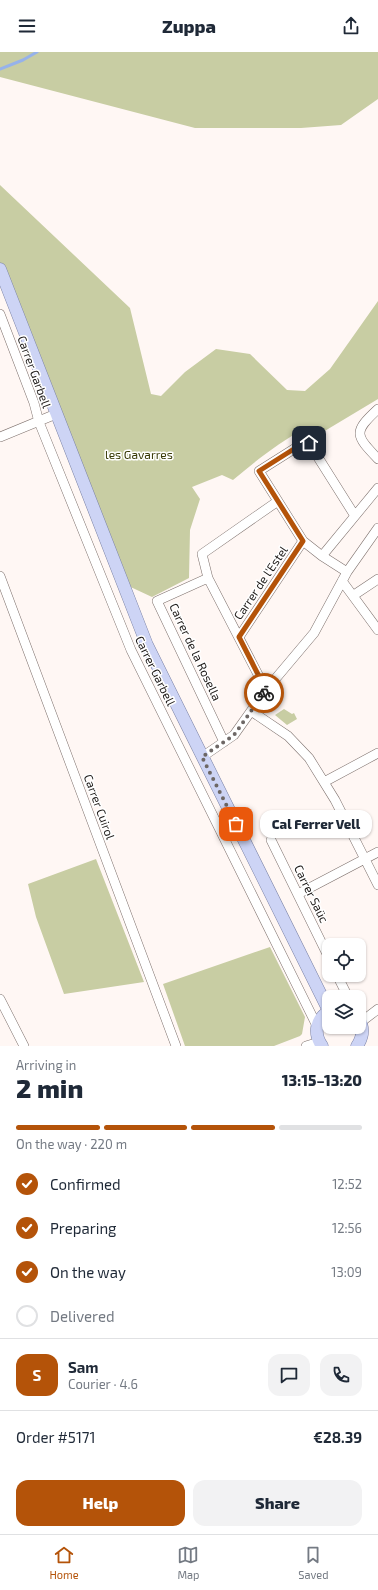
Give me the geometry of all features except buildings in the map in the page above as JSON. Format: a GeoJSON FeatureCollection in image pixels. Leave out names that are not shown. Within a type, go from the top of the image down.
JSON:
{"type":"FeatureCollection","features":[{"type":"Feature","properties":{"kind":"main road"},"geometry":{"type":"LineString","coordinates":[[0,269],[147,645],[322,997]]}},
{"type":"Feature","properties":{"kind":"main road"},"geometry":{"type":"LineString","coordinates":[[320,1044],[316,1034],[317,1026],[322,1016]]}},
{"type":"Feature","properties":{"kind":"main road"},"geometry":{"type":"LineString","coordinates":[[357,1046],[362,1034]]}},
{"type":"Feature","properties":{"kind":"street","name":"Carrer Garbell"},"geometry":{"type":"LineString","coordinates":[[0,314],[34,403],[39,422],[130,650],[317,1026]]}},
{"type":"Feature","properties":{"kind":"street"},"geometry":{"type":"LineString","coordinates":[[378,409],[364,422],[360,428],[359,435],[362,441],[378,459]]}},
{"type":"Feature","properties":{"kind":"street"},"geometry":{"type":"LineString","coordinates":[[0,437],[56,414]]}},
{"type":"Feature","properties":{"kind":"street"},"geometry":{"type":"LineString","coordinates":[[347,572],[322,556],[303,541],[259,471],[297,447],[309,443],[355,516]]}},
{"type":"Feature","properties":{"kind":"street"},"geometry":{"type":"LineString","coordinates":[[322,556],[378,488]]}},
{"type":"Feature","properties":{"kind":"street"},"geometry":{"type":"LineString","coordinates":[[266,690],[208,578],[202,554],[278,501]]}},
{"type":"Feature","properties":{"kind":"street"},"geometry":{"type":"LineString","coordinates":[[202,757],[234,735],[266,690],[314,633],[347,572],[378,528]]}},
{"type":"Feature","properties":{"kind":"street","name":"Carrer de l'Estel"},"geometry":{"type":"LineString","coordinates":[[239,637],[303,541]]}},
{"type":"Feature","properties":{"kind":"street","name":"Carrer Cuirol"},"geometry":{"type":"LineString","coordinates":[[0,576],[176,1046]]}},
{"type":"Feature","properties":{"kind":"street","name":"Carrer de la Rosella"},"geometry":{"type":"LineString","coordinates":[[208,578],[157,601],[224,742]]}},
{"type":"Feature","properties":{"kind":"street"},"geometry":{"type":"LineString","coordinates":[[354,595],[378,579]]}},
{"type":"Feature","properties":{"kind":"street"},"geometry":{"type":"LineString","coordinates":[[342,581],[354,595],[378,630]]}},
{"type":"Feature","properties":{"kind":"street"},"geometry":{"type":"LineString","coordinates":[[251,711],[288,736],[309,758],[335,800],[378,885]]}},
{"type":"Feature","properties":{"kind":"street"},"geometry":{"type":"LineString","coordinates":[[324,782],[378,753]]}},
{"type":"Feature","properties":{"kind":"street","name":"Carrer Saüc"},"geometry":{"type":"LineString","coordinates":[[271,840],[322,944]]}},
{"type":"Feature","properties":{"kind":"street"},"geometry":{"type":"LineString","coordinates":[[298,894],[378,852]]}},
{"type":"Feature","properties":{"kind":"street"},"geometry":{"type":"LineString","coordinates":[[0,999],[24,1046]]}},
{"type":"Feature","properties":{"kind":"street"},"geometry":{"type":"LineString","coordinates":[[366,1016],[378,1009]]}},
{"type":"Feature","properties":{"kind":"street"},"geometry":{"type":"LineString","coordinates":[[306,1046],[320,1044]]}},
{"type":"Feature","properties":{"kind":"green space"},"geometry":{"type":"Polygon","coordinates":[[[0,52],[378,52],[378,99],[341,125],[301,128],[195,128],[0,77],[0,52]]]}},
{"type":"Feature","properties":{"kind":"green space","name":"les Gavarres"},"geometry":{"type":"Polygon","coordinates":[[[0,185],[130,308],[151,394],[161,396],[185,372],[216,349],[250,354],[287,390],[305,391],[330,369],[378,301],[378,399],[318,435],[306,428],[268,452],[233,480],[222,475],[192,487],[200,499],[190,530],[189,578],[152,597],[122,583],[0,269],[0,185]]]}},
{"type":"Feature","properties":{"kind":"green space"},"geometry":{"type":"Polygon","coordinates":[[[284,709],[292,714],[294,713],[297,719],[287,725],[275,715],[284,709]]]}},
{"type":"Feature","properties":{"kind":"green space"},"geometry":{"type":"Polygon","coordinates":[[[96,859],[144,982],[64,994],[36,917],[28,884],[96,859]]]}},
{"type":"Feature","properties":{"kind":"green space"},"geometry":{"type":"Polygon","coordinates":[[[270,947],[305,1017],[302,1034],[274,1046],[185,1046],[163,984],[270,947]]]}},
{"type":"Feature","properties":{"kind":"waterway"},"geometry":{"type":"LineString","coordinates":[[0,69],[23,60],[37,52]]}},
{"type":"Feature","properties":{"kind":"way so far"},"geometry":{"type":"LineString","coordinates":[[236,824],[202,757],[234,735],[264,693]]}},
{"type":"Feature","properties":{"kind":"place","name":"Cal Ferrer Vell"},"geometry":{"type":"Point","coordinates":[236,824]}},
{"type":"Feature","properties":{"kind":"route"},"geometry":{"type":"LineString","coordinates":[[264,693],[266,690],[239,637],[303,541],[259,471],[297,447],[309,443]]}}]}
